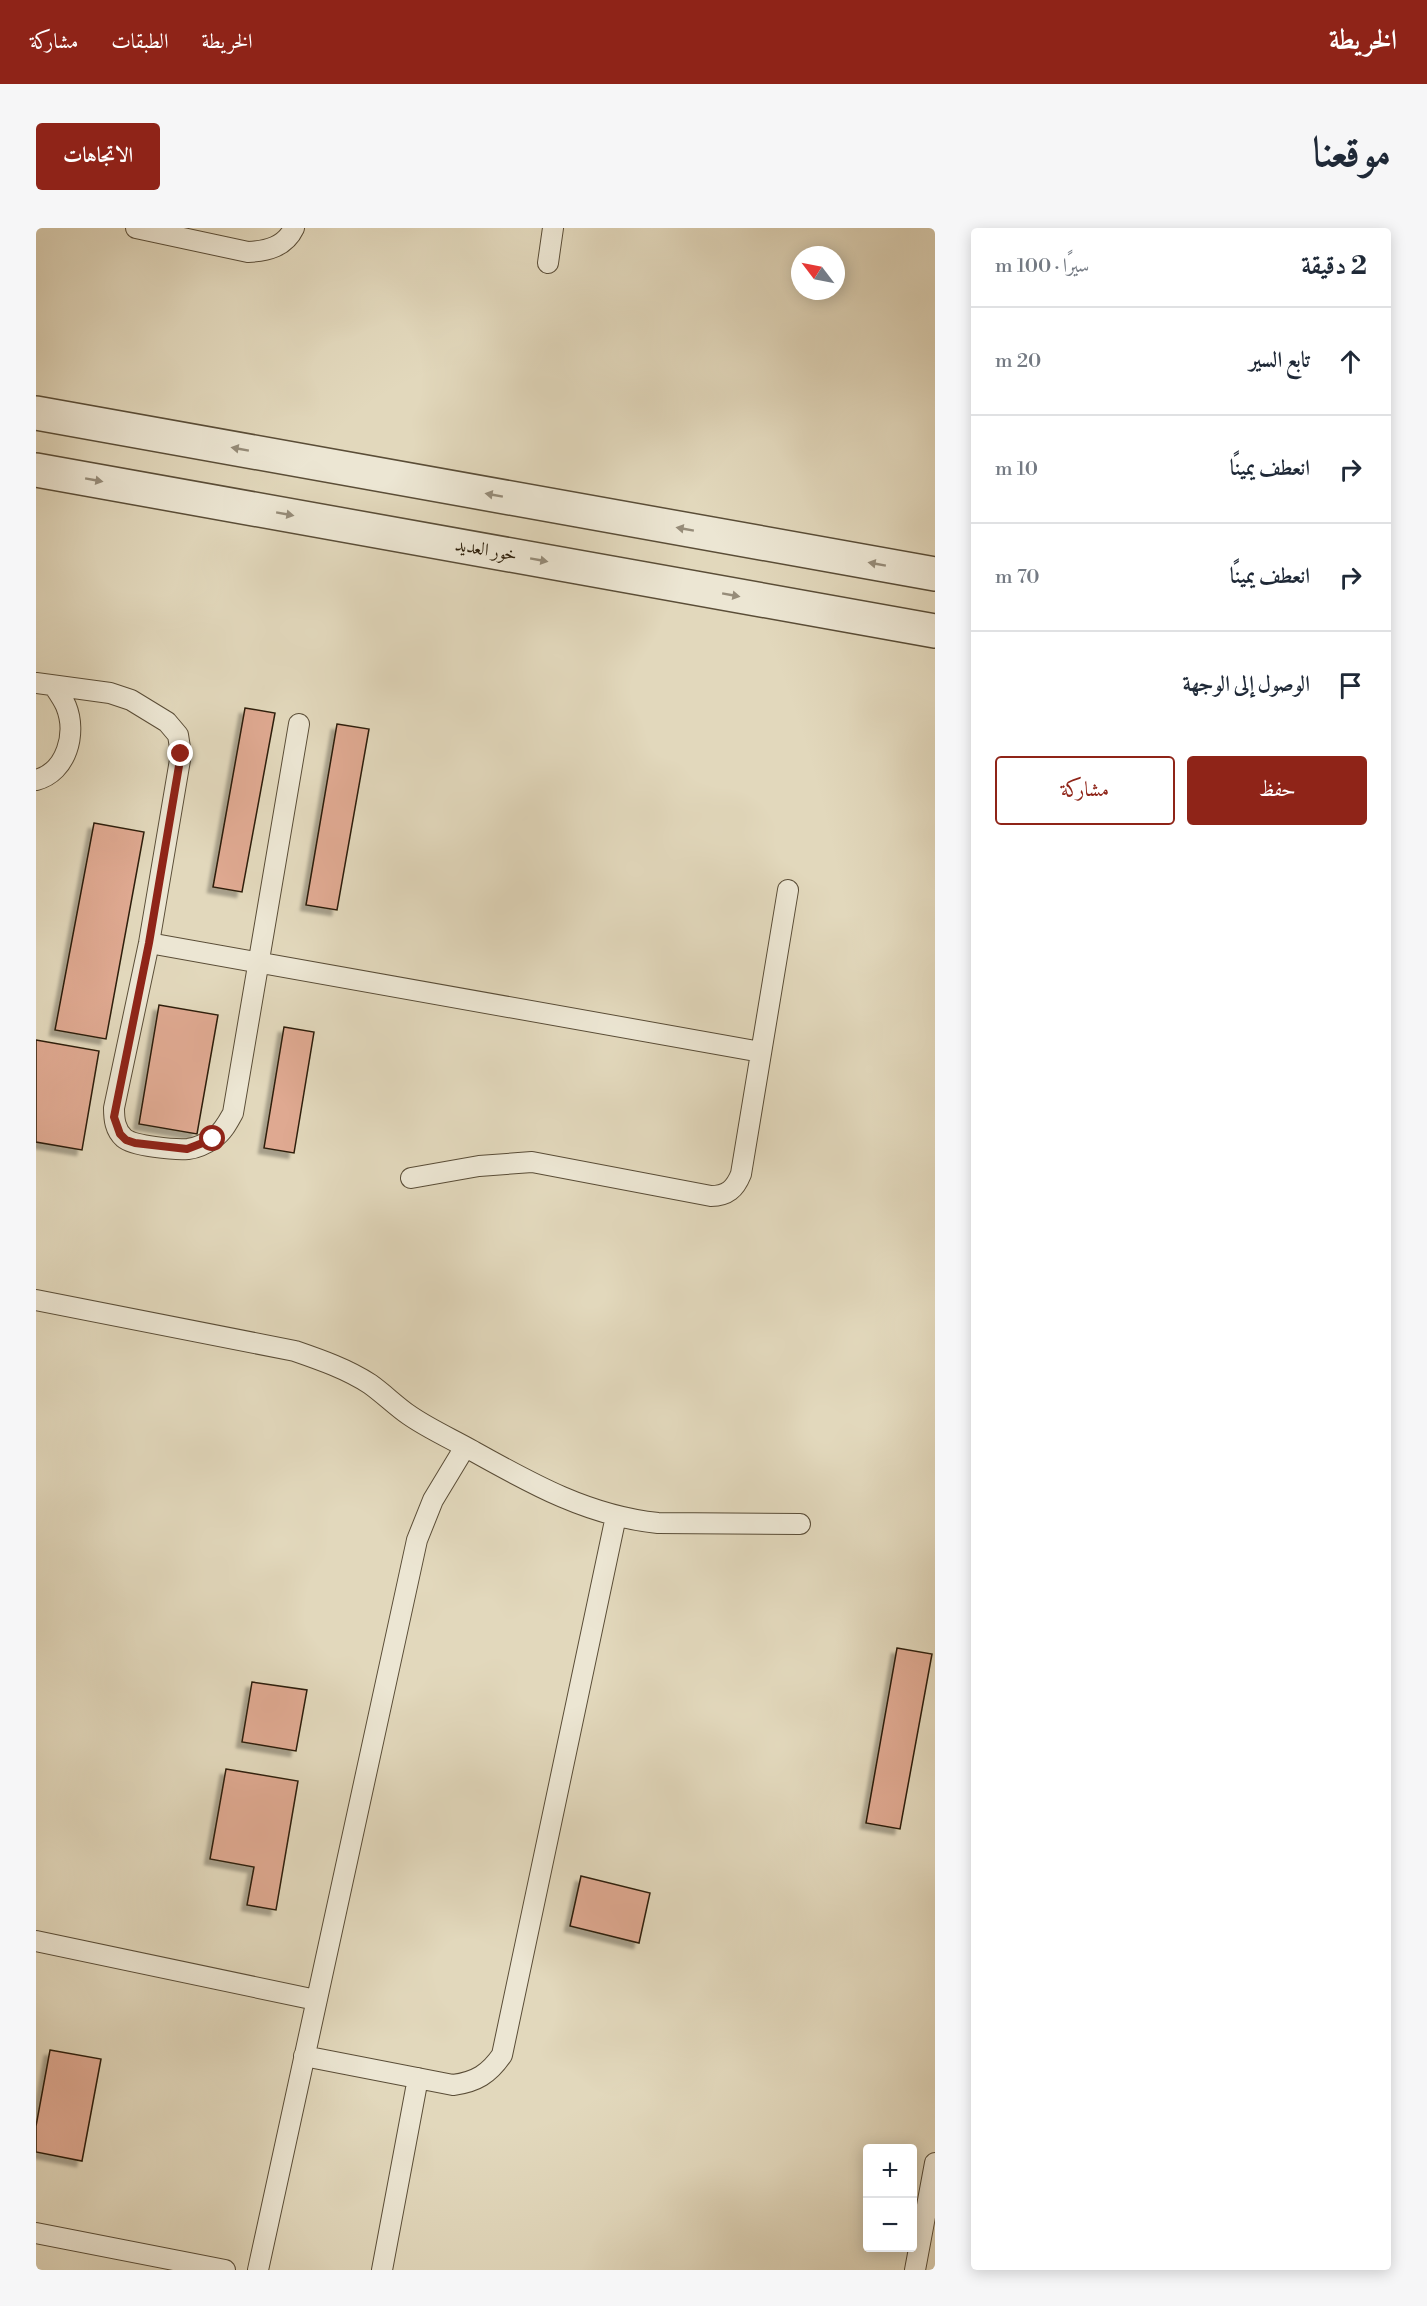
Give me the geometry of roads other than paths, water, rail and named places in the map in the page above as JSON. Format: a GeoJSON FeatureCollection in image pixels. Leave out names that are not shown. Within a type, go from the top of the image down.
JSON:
{"type":"FeatureCollection","features":[{"type":"Feature","properties":{"kind":"street"},"geometry":{"type":"LineString","coordinates":[[36,413],[935,574]]}},
{"type":"Feature","properties":{"kind":"street","name":"خور العديد"},"geometry":{"type":"LineString","coordinates":[[36,470],[935,631]]}},
{"type":"Feature","properties":{"kind":"lane"},"geometry":{"type":"LineString","coordinates":[[136,228],[248,252],[264,251],[280,245],[294,228]]}},
{"type":"Feature","properties":{"kind":"lane"},"geometry":{"type":"LineString","coordinates":[[548,263],[553,228]]}},
{"type":"Feature","properties":{"kind":"lane"},"geometry":{"type":"LineString","coordinates":[[36,780],[50,774],[60,764],[67,752],[70,739],[66,707],[45,684]]}},
{"type":"Feature","properties":{"kind":"lane"},"geometry":{"type":"LineString","coordinates":[[45,684],[110,693],[132,700],[167,722],[178,735],[181,754],[149,943],[114,1108],[115,1125],[120,1134],[126,1140],[135,1143],[187,1149],[213,1139],[225,1127],[233,1113],[298,724]]}},
{"type":"Feature","properties":{"kind":"lane"},"geometry":{"type":"LineString","coordinates":[[411,1178],[478,1166],[532,1162],[711,1196],[720,1196],[729,1192],[737,1185],[741,1174],[788,890]]}},
{"type":"Feature","properties":{"kind":"lane"},"geometry":{"type":"LineString","coordinates":[[149,943],[761,1052]]}},
{"type":"Feature","properties":{"kind":"lane"},"geometry":{"type":"LineString","coordinates":[[36,1300],[295,1351],[321,1359],[368,1383],[410,1416],[562,1498],[616,1516],[658,1523],[800,1524]]}},
{"type":"Feature","properties":{"kind":"lane"},"geometry":{"type":"LineString","coordinates":[[258,2270],[417,1540],[433,1500],[465,1446]]}},
{"type":"Feature","properties":{"kind":"lane"},"geometry":{"type":"LineString","coordinates":[[304,2056],[453,2085],[468,2083],[482,2077],[493,2068],[502,2055],[616,1516]]}},
{"type":"Feature","properties":{"kind":"lane"},"geometry":{"type":"LineString","coordinates":[[36,1941],[316,2000]]}},
{"type":"Feature","properties":{"kind":"lane"},"geometry":{"type":"LineString","coordinates":[[382,2270],[418,2078]]}},
{"type":"Feature","properties":{"kind":"lane"},"geometry":{"type":"LineString","coordinates":[[915,2270],[935,2163]]}},
{"type":"Feature","properties":{"kind":"lane"},"geometry":{"type":"LineString","coordinates":[[36,2233],[225,2270]]}}]}
